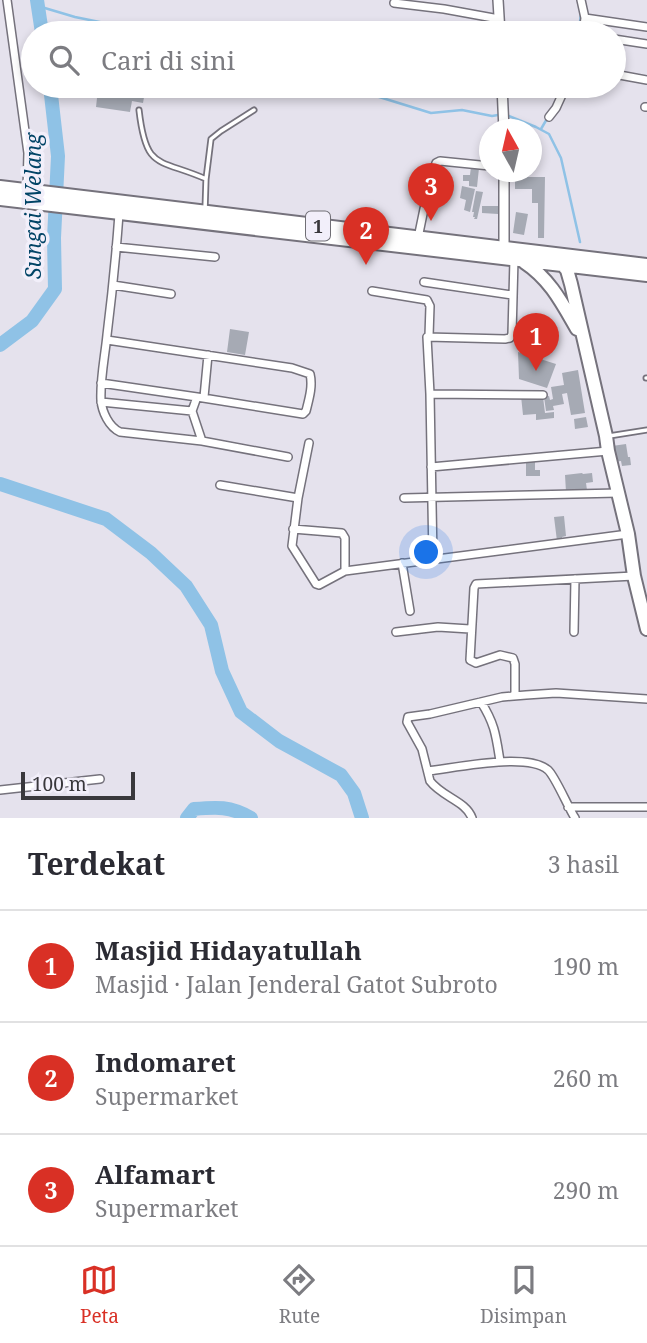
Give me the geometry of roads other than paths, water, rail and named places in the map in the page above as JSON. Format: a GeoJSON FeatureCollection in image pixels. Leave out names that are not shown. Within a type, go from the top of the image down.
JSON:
{"type":"FeatureCollection","features":[{"type":"Feature","properties":{"kind":"highway","name":"1"},"geometry":{"type":"LineString","coordinates":[[0,187],[89,204],[205,212],[647,265]]}},
{"type":"Feature","properties":{"kind":"highway","name":"1"},"geometry":{"type":"LineString","coordinates":[[0,199],[27,194]]}},
{"type":"Feature","properties":{"kind":"highway","name":"1"},"geometry":{"type":"LineString","coordinates":[[89,204],[119,214],[647,275]]}},
{"type":"Feature","properties":{"kind":"highway"},"geometry":{"type":"LineString","coordinates":[[546,253],[563,265],[571,284],[607,436],[647,629]]}},
{"type":"Feature","properties":{"kind":"highway"},"geometry":{"type":"LineString","coordinates":[[517,260],[543,277],[558,295],[584,342]]}},
{"type":"Feature","properties":{"kind":"street"},"geometry":{"type":"LineString","coordinates":[[6,0],[28,153],[27,194]]}},
{"type":"Feature","properties":{"kind":"street"},"geometry":{"type":"LineString","coordinates":[[394,4],[444,9],[499,19],[498,0]]}},
{"type":"Feature","properties":{"kind":"street"},"geometry":{"type":"LineString","coordinates":[[581,0],[585,21]]}},
{"type":"Feature","properties":{"kind":"street"},"geometry":{"type":"LineString","coordinates":[[585,18],[606,21]]}},
{"type":"Feature","properties":{"kind":"street"},"geometry":{"type":"LineString","coordinates":[[626,24],[647,27]]}},
{"type":"Feature","properties":{"kind":"street"},"geometry":{"type":"LineString","coordinates":[[626,41],[647,44]]}},
{"type":"Feature","properties":{"kind":"street"},"geometry":{"type":"LineString","coordinates":[[626,77],[647,80]]}},
{"type":"Feature","properties":{"kind":"street"},"geometry":{"type":"LineString","coordinates":[[503,98],[504,119]]}},
{"type":"Feature","properties":{"kind":"street"},"geometry":{"type":"LineString","coordinates":[[549,117],[560,98]]}},
{"type":"Feature","properties":{"kind":"street"},"geometry":{"type":"LineString","coordinates":[[418,238],[436,163],[440,161],[479,165]]}},
{"type":"Feature","properties":{"kind":"street"},"geometry":{"type":"LineString","coordinates":[[504,182],[504,248]]}},
{"type":"Feature","properties":{"kind":"street"},"geometry":{"type":"LineString","coordinates":[[119,214],[101,402],[109,422],[120,432],[202,442],[288,457]]}},
{"type":"Feature","properties":{"kind":"street"},"geometry":{"type":"LineString","coordinates":[[116,247],[215,257]]}},
{"type":"Feature","properties":{"kind":"street"},"geometry":{"type":"LineString","coordinates":[[429,336],[510,338],[517,260]]}},
{"type":"Feature","properties":{"kind":"street"},"geometry":{"type":"LineString","coordinates":[[424,282],[512,295]]}},
{"type":"Feature","properties":{"kind":"street"},"geometry":{"type":"LineString","coordinates":[[113,285],[171,294]]}},
{"type":"Feature","properties":{"kind":"street"},"geometry":{"type":"LineString","coordinates":[[372,291],[427,300],[430,306],[429,336],[426,340],[430,394],[433,559]]}},
{"type":"Feature","properties":{"kind":"street"},"geometry":{"type":"LineString","coordinates":[[102,383],[303,414],[306,411],[312,377],[309,373],[292,368],[107,340]]}},
{"type":"Feature","properties":{"kind":"street"},"geometry":{"type":"LineString","coordinates":[[202,442],[192,411],[200,397],[208,355]]}},
{"type":"Feature","properties":{"kind":"street"},"geometry":{"type":"LineString","coordinates":[[430,394],[543,395]]}},
{"type":"Feature","properties":{"kind":"street"},"geometry":{"type":"LineString","coordinates":[[101,402],[192,411]]}},
{"type":"Feature","properties":{"kind":"street"},"geometry":{"type":"LineString","coordinates":[[309,443],[292,547],[317,585],[345,571],[628,534]]}},
{"type":"Feature","properties":{"kind":"street"},"geometry":{"type":"LineString","coordinates":[[431,467],[608,451]]}},
{"type":"Feature","properties":{"kind":"street"},"geometry":{"type":"LineString","coordinates":[[220,485],[298,498]]}},
{"type":"Feature","properties":{"kind":"street"},"geometry":{"type":"LineString","coordinates":[[404,498],[618,493]]}},
{"type":"Feature","properties":{"kind":"street"},"geometry":{"type":"LineString","coordinates":[[293,528],[344,534],[345,571]]}},
{"type":"Feature","properties":{"kind":"street"},"geometry":{"type":"LineString","coordinates":[[402,563],[410,611]]}},
{"type":"Feature","properties":{"kind":"street"},"geometry":{"type":"LineString","coordinates":[[515,696],[513,658],[500,655],[472,662],[469,657],[476,584],[634,576]]}},
{"type":"Feature","properties":{"kind":"street"},"geometry":{"type":"LineString","coordinates":[[574,632],[575,579]]}},
{"type":"Feature","properties":{"kind":"street"},"geometry":{"type":"LineString","coordinates":[[396,632],[438,627],[470,629]]}},
{"type":"Feature","properties":{"kind":"street"},"geometry":{"type":"LineString","coordinates":[[472,818],[463,806],[433,785],[422,749],[407,722],[408,717],[515,696],[556,694],[647,699]]}},
{"type":"Feature","properties":{"kind":"street"},"geometry":{"type":"LineString","coordinates":[[481,702],[495,730],[500,761]]}},
{"type":"Feature","properties":{"kind":"street"},"geometry":{"type":"LineString","coordinates":[[428,771],[500,761],[539,765],[551,774],[575,818]]}},
{"type":"Feature","properties":{"kind":"street"},"geometry":{"type":"LineString","coordinates":[[0,790],[100,779]]}},
{"type":"Feature","properties":{"kind":"street"},"geometry":{"type":"LineString","coordinates":[[568,807],[647,807]]}},
{"type":"Feature","properties":{"kind":"lane"},"geometry":{"type":"LineString","coordinates":[[139,110],[142,134],[149,153],[167,166],[206,179]]}},
{"type":"Feature","properties":{"kind":"lane"},"geometry":{"type":"LineString","coordinates":[[205,212],[211,139],[254,110]]}},
{"type":"Feature","properties":{"kind":"lane"},"geometry":{"type":"LineString","coordinates":[[607,436],[647,430]]}},
{"type":"Feature","properties":{"kind":"waterway","name":"Sungai Welang"},"geometry":{"type":"LineString","coordinates":[[37,0],[40,21]]}},
{"type":"Feature","properties":{"kind":"waterway"},"geometry":{"type":"LineString","coordinates":[[38,6],[95,21]]}},
{"type":"Feature","properties":{"kind":"waterway"},"geometry":{"type":"LineString","coordinates":[[580,21],[581,13]]}},
{"type":"Feature","properties":{"kind":"waterway","name":"Sungai Welang"},"geometry":{"type":"LineString","coordinates":[[0,345],[32,321],[55,289],[54,238],[58,156],[51,98]]}},
{"type":"Feature","properties":{"kind":"waterway"},"geometry":{"type":"LineString","coordinates":[[382,98],[431,113],[462,110],[492,116],[504,114],[549,134],[561,158],[580,242]]}},
{"type":"Feature","properties":{"kind":"waterway"},"geometry":{"type":"LineString","coordinates":[[542,127],[548,117]]}},
{"type":"Feature","properties":{"kind":"waterway","name":"Sungai Welang"},"geometry":{"type":"LineString","coordinates":[[0,484],[106,519],[151,553],[186,586],[211,625],[222,671],[241,712],[279,741],[341,775],[354,793],[362,818]]}},
{"type":"Feature","properties":{"kind":"waterway","name":"Sungai Welang"},"geometry":{"type":"LineString","coordinates":[[187,818],[194,809],[217,808],[230,809],[251,818]]}},
{"type":"Feature","properties":{"kind":"place","name":"Alfamart"},"geometry":{"type":"Point","coordinates":[431,221]}},
{"type":"Feature","properties":{"kind":"place","name":"Indomaret"},"geometry":{"type":"Point","coordinates":[366,265]}},
{"type":"Feature","properties":{"kind":"place","name":"Masjid Hidayatullah"},"geometry":{"type":"Point","coordinates":[536,371]}}]}
